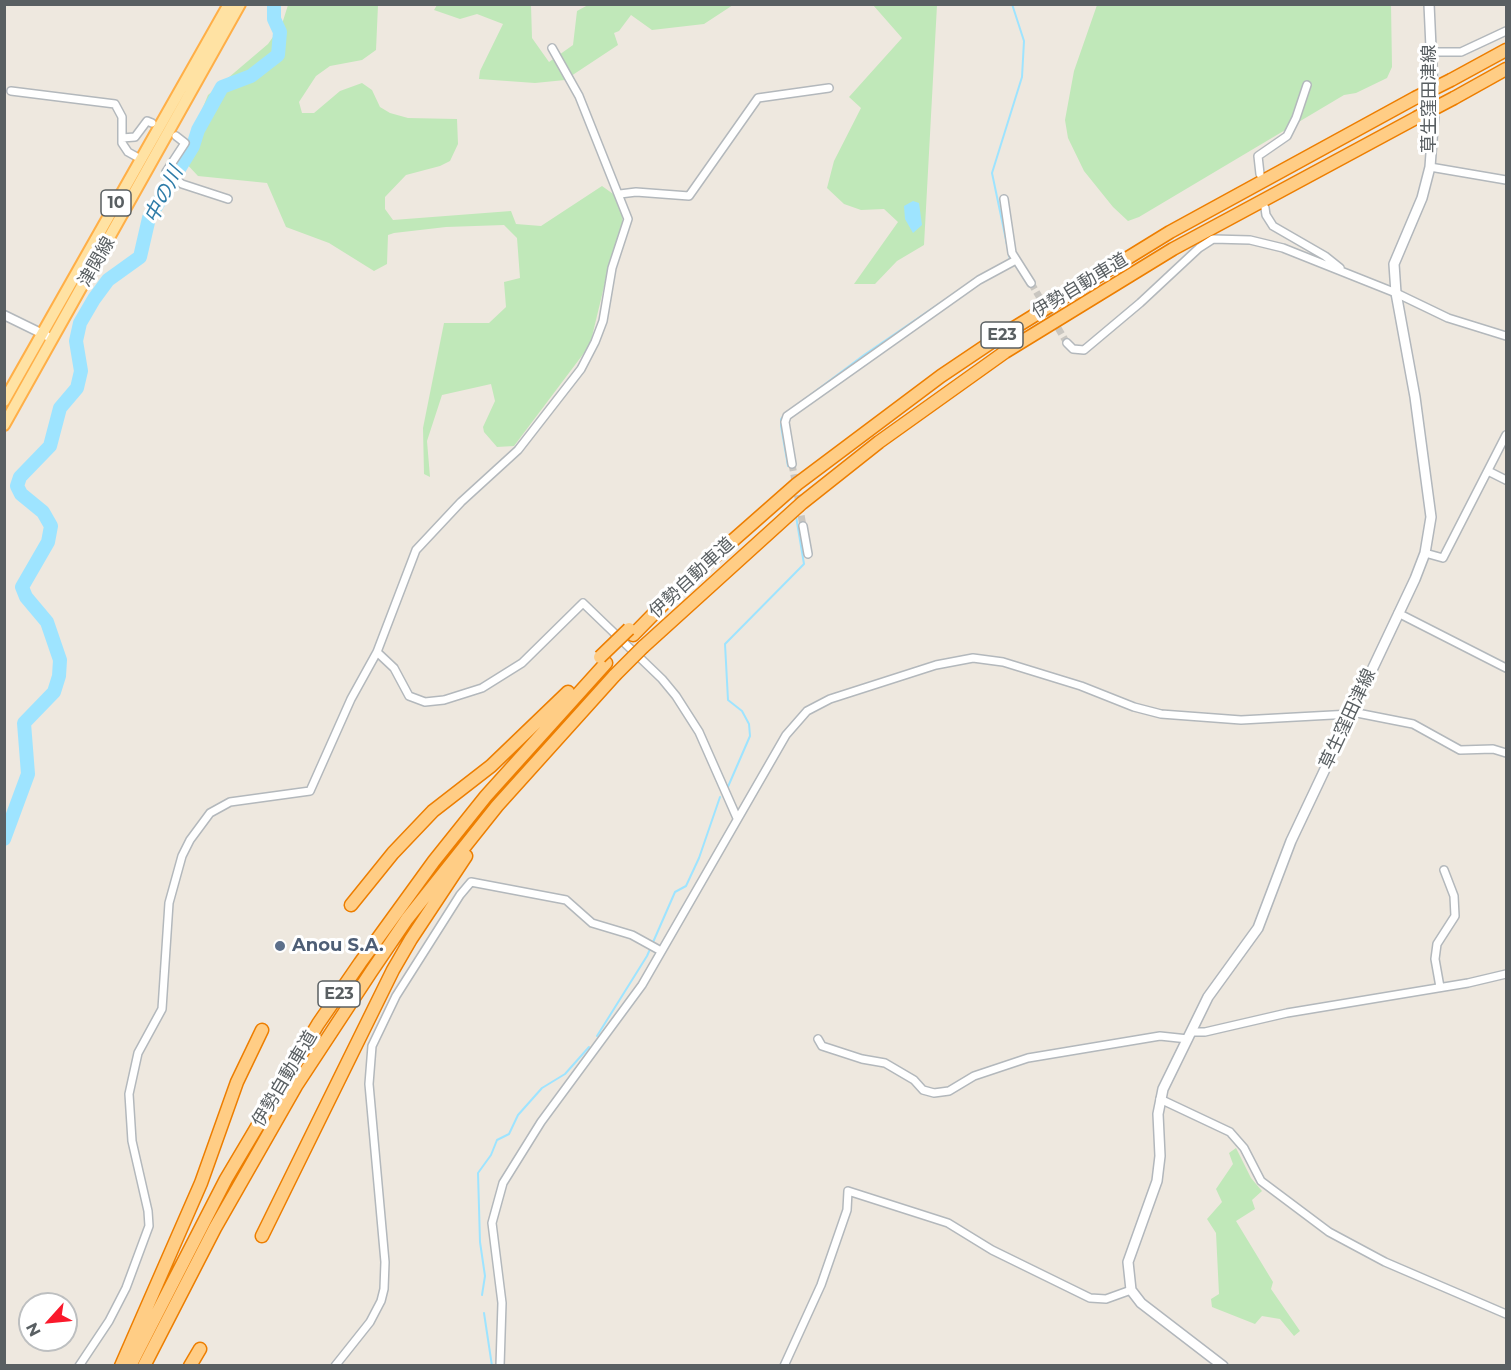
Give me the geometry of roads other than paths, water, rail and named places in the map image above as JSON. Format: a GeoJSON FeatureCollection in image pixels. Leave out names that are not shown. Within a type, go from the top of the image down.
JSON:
{"type":"FeatureCollection","features":[{"type":"Feature","properties":{"kind":"highway","name":"伊勢自動車道"},"geometry":{"type":"LineString","coordinates":[[130,1365],[226,1179],[313,1033],[360,963],[427,869],[486,796],[603,660],[631,632],[797,484],[996,339],[1180,226],[1506,50]]}},
{"type":"Feature","properties":{"kind":"highway","name":"伊勢自動車道"},"geometry":{"type":"LineString","coordinates":[[144,1365],[215,1228],[330,1032],[407,920],[514,786],[615,675],[704,588],[802,502],[879,442],[1005,352],[1173,249],[1506,69]]}},
{"type":"Feature","properties":{"kind":"highway"},"geometry":{"type":"LineString","coordinates":[[351,905],[393,854],[433,811],[491,766],[603,660]]}},
{"type":"Feature","properties":{"kind":"highway"},"geometry":{"type":"LineString","coordinates":[[262,1236],[354,1048],[411,939],[514,786]]}},
{"type":"Feature","properties":{"kind":"highway"},"geometry":{"type":"LineString","coordinates":[[121,1365],[201,1183],[237,1082],[262,1030]]}},
{"type":"Feature","properties":{"kind":"highway"},"geometry":{"type":"LineString","coordinates":[[190,1365],[200,1349]]}},
{"type":"Feature","properties":{"kind":"main road","name":"津関線"},"geometry":{"type":"LineString","coordinates":[[4,401],[229,4]]}},
{"type":"Feature","properties":{"kind":"main road","name":"津関線"},"geometry":{"type":"LineString","coordinates":[[4,425],[240,4]]}},
{"type":"Feature","properties":{"kind":"main road","name":"草生窪田津線"},"geometry":{"type":"LineString","coordinates":[[1131,1290],[1128,1273],[1129,1255],[1158,1175],[1160,1100],[1208,997],[1258,928],[1292,841],[1425,553],[1431,517],[1424,456],[1396,293],[1394,264],[1422,198],[1430,167],[1434,113],[1429,4]]}},
{"type":"Feature","properties":{"kind":"main road"},"geometry":{"type":"LineString","coordinates":[[1131,1290],[1146,1307],[1223,1365]]}},
{"type":"Feature","properties":{"kind":"street"},"geometry":{"type":"LineString","coordinates":[[1431,52],[1461,52],[1506,32]]}},
{"type":"Feature","properties":{"kind":"street"},"geometry":{"type":"LineString","coordinates":[[79,1365],[109,1321],[126,1288],[149,1226],[148,1211],[132,1141],[129,1094],[138,1053],[162,1009],[169,903],[182,856],[204,820],[225,804],[310,791],[351,699],[377,652],[416,550],[461,501],[518,450],[591,354],[603,321],[612,268],[627,224],[620,194],[579,95],[552,48]]}},
{"type":"Feature","properties":{"kind":"street"},"geometry":{"type":"LineString","coordinates":[[1260,174],[1258,156],[1287,136],[1296,118],[1307,85]]}},
{"type":"Feature","properties":{"kind":"street"},"geometry":{"type":"LineString","coordinates":[[620,194],[636,192],[689,196],[758,98],[829,87]]}},
{"type":"Feature","properties":{"kind":"street"},"geometry":{"type":"LineString","coordinates":[[11,91],[115,104],[122,117],[124,147],[137,157]]}},
{"type":"Feature","properties":{"kind":"street"},"geometry":{"type":"LineString","coordinates":[[122,138],[135,137],[147,121],[152,123]]}},
{"type":"Feature","properties":{"kind":"street"},"geometry":{"type":"LineString","coordinates":[[176,136],[185,143],[166,172],[177,182],[228,199]]}},
{"type":"Feature","properties":{"kind":"street"},"geometry":{"type":"LineString","coordinates":[[1430,167],[1505,177]]}},
{"type":"Feature","properties":{"kind":"street"},"geometry":{"type":"LineString","coordinates":[[1004,199],[1010,247],[1031,284]]}},
{"type":"Feature","properties":{"kind":"street"},"geometry":{"type":"LineString","coordinates":[[1265,208],[1266,215],[1273,226],[1325,256],[1341,270]]}},
{"type":"Feature","properties":{"kind":"street"},"geometry":{"type":"LineString","coordinates":[[1067,343],[1073,349],[1084,350],[1140,303],[1199,248],[1213,239],[1267,243],[1341,270],[1448,318],[1506,336]]}},
{"type":"Feature","properties":{"kind":"street"},"geometry":{"type":"LineString","coordinates":[[792,464],[785,422],[788,416],[979,280],[1016,260]]}},
{"type":"Feature","properties":{"kind":"street"},"geometry":{"type":"LineString","coordinates":[[4,315],[42,332],[53,340]]}},
{"type":"Feature","properties":{"kind":"street"},"geometry":{"type":"LineString","coordinates":[[1425,553],[1443,558],[1506,435]]}},
{"type":"Feature","properties":{"kind":"street"},"geometry":{"type":"LineString","coordinates":[[1488,471],[1506,480]]}},
{"type":"Feature","properties":{"kind":"street"},"geometry":{"type":"LineString","coordinates":[[803,526],[808,554]]}},
{"type":"Feature","properties":{"kind":"street"},"geometry":{"type":"LineString","coordinates":[[377,652],[394,668],[409,696],[425,702],[444,699],[482,688],[522,663],[583,603],[662,679],[676,696],[699,732],[737,818]]}},
{"type":"Feature","properties":{"kind":"street"},"geometry":{"type":"LineString","coordinates":[[1398,613],[1506,668]]}},
{"type":"Feature","properties":{"kind":"street"},"geometry":{"type":"LineString","coordinates":[[500,1365],[502,1303],[492,1223],[499,1191],[541,1122],[622,1013],[786,735],[807,711],[830,699],[973,658],[1004,662],[1081,686],[1134,707],[1161,714],[1241,720],[1351,713],[1413,724],[1460,750],[1493,749],[1506,753]]}},
{"type":"Feature","properties":{"kind":"street"},"geometry":{"type":"LineString","coordinates":[[1440,987],[1435,959],[1437,945],[1455,916],[1454,896],[1443,870]]}},
{"type":"Feature","properties":{"kind":"street"},"geometry":{"type":"LineString","coordinates":[[335,1365],[370,1322],[381,1301],[384,1289],[385,1262],[369,1084],[372,1046],[396,996],[460,895],[471,882],[566,900],[592,923],[632,935],[658,950]]}},
{"type":"Feature","properties":{"kind":"street"},"geometry":{"type":"LineString","coordinates":[[818,1039],[822,1046],[862,1059],[885,1063],[914,1080],[923,1090],[934,1093],[949,1091],[974,1076],[1028,1058],[1160,1036],[1190,1035],[1287,1012],[1506,974]]}},
{"type":"Feature","properties":{"kind":"street"},"geometry":{"type":"LineString","coordinates":[[1160,1100],[1230,1132],[1244,1148],[1261,1181],[1329,1232],[1385,1262],[1506,1314]]}},
{"type":"Feature","properties":{"kind":"street"},"geometry":{"type":"LineString","coordinates":[[784,1365],[821,1285],[847,1210],[848,1191],[948,1222],[992,1250],[1090,1298],[1106,1299],[1131,1290]]}},
{"type":"Feature","properties":{"kind":"water"},"geometry":{"type":"Polygon","coordinates":[[[913,201],[919,203],[922,225],[913,233],[905,219],[904,206],[913,201]]]}},
{"type":"Feature","properties":{"kind":"waterway","name":"中の川"},"geometry":{"type":"LineString","coordinates":[[4,839],[28,774],[24,723],[54,692],[59,676],[60,660],[47,622],[26,597],[22,587],[48,542],[51,526],[43,512],[21,494],[17,486],[20,477],[50,446],[60,408],[77,388],[81,371],[76,341],[80,323],[108,280],[140,257],[149,218],[193,146],[198,130],[222,87],[251,76],[278,55],[280,32],[274,19],[274,4]]}},
{"type":"Feature","properties":{"kind":"waterway"},"geometry":{"type":"LineString","coordinates":[[989,271],[1010,259],[992,173],[1022,77],[1024,41],[1012,4]]}},
{"type":"Feature","properties":{"kind":"waterway"},"geometry":{"type":"LineString","coordinates":[[788,466],[781,426],[781,419],[785,414],[864,355],[971,282]]}},
{"type":"Feature","properties":{"kind":"waterway"},"geometry":{"type":"LineString","coordinates":[[727,789],[750,736],[749,724],[742,711],[728,700],[725,644],[804,564],[796,516]]}},
{"type":"Feature","properties":{"kind":"waterway"},"geometry":{"type":"LineString","coordinates":[[597,1036],[647,956],[675,892],[686,886],[699,858],[720,797]]}},
{"type":"Feature","properties":{"kind":"waterway"},"geometry":{"type":"LineString","coordinates":[[482,1295],[485,1276],[480,1242],[478,1173],[491,1155],[497,1140],[509,1134],[518,1115],[542,1088],[565,1074],[589,1047]]}},
{"type":"Feature","properties":{"kind":"waterway"},"geometry":{"type":"LineString","coordinates":[[484,1313],[492,1366]]}},
{"type":"Feature","properties":{"kind":"tunnel"},"geometry":{"type":"LineString","coordinates":[[1031,283],[1067,343]]}},
{"type":"Feature","properties":{"kind":"tunnel"},"geometry":{"type":"LineString","coordinates":[[792,464],[803,526]]}},
{"type":"Feature","properties":{"kind":"place","name":"Anou S.A."},"geometry":{"type":"Point","coordinates":[280,946]}}]}
